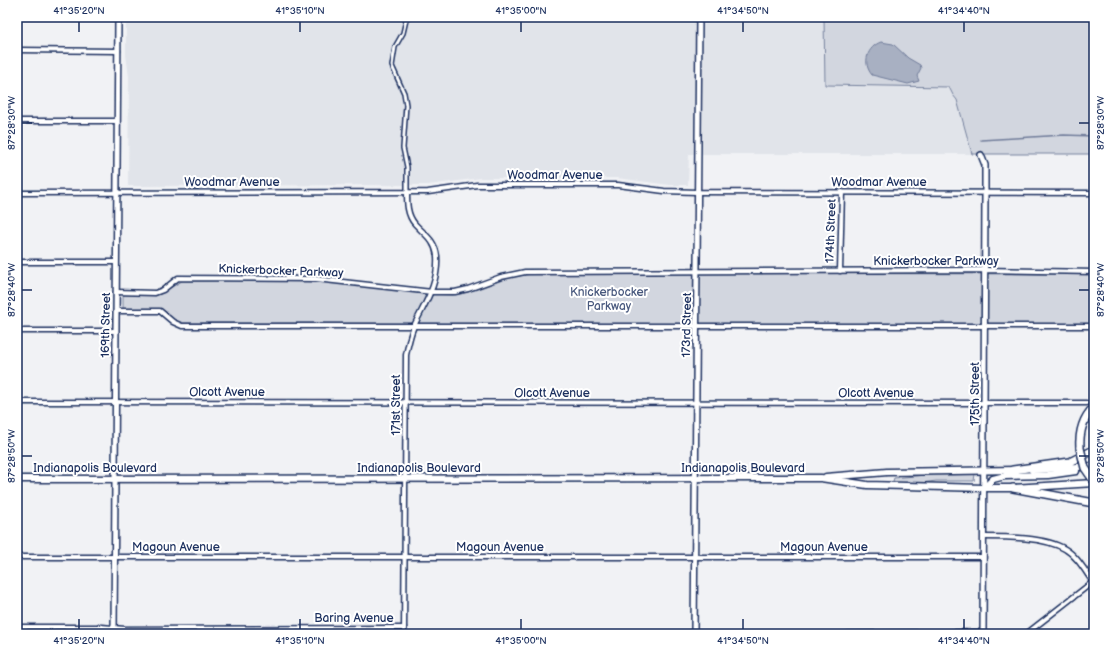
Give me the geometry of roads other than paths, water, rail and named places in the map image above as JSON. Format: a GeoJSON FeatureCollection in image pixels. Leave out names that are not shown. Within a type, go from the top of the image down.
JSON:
{"type":"FeatureCollection","features":[{"type":"Feature","properties":{"kind":"highway"},"geometry":{"type":"LineString","coordinates":[[1094,407],[1082,426],[1080,448],[1085,468],[1094,482]]}},
{"type":"Feature","properties":{"kind":"highway"},"geometry":{"type":"LineString","coordinates":[[1013,470],[1070,462],[1094,450]]}},
{"type":"Feature","properties":{"kind":"highway"},"geometry":{"type":"LineString","coordinates":[[1013,488],[1094,503]]}},
{"type":"Feature","properties":{"kind":"main road","name":"Indianapolis Boulevard"},"geometry":{"type":"LineString","coordinates":[[17,479],[821,478],[887,472],[1058,470],[1094,466]]}},
{"type":"Feature","properties":{"kind":"main road"},"geometry":{"type":"LineString","coordinates":[[984,488],[993,479],[1006,476],[1048,475],[1094,466]]}},
{"type":"Feature","properties":{"kind":"main road"},"geometry":{"type":"LineString","coordinates":[[887,472],[887,486]]}},
{"type":"Feature","properties":{"kind":"main road"},"geometry":{"type":"LineString","coordinates":[[861,474],[861,484]]}},
{"type":"Feature","properties":{"kind":"main road","name":"Indianapolis Boulevard"},"geometry":{"type":"LineString","coordinates":[[821,478],[887,486],[984,488],[1013,488],[1094,482]]}},
{"type":"Feature","properties":{"kind":"street","name":"169th Street"},"geometry":{"type":"LineString","coordinates":[[114,634],[113,557],[118,17]]}},
{"type":"Feature","properties":{"kind":"street"},"geometry":{"type":"LineString","coordinates":[[407,192],[407,171],[403,138],[406,105],[404,93],[392,66],[395,47],[403,33],[408,17]]}},
{"type":"Feature","properties":{"kind":"street","name":"173rd Street"},"geometry":{"type":"LineString","coordinates":[[694,634],[699,17]]}},
{"type":"Feature","properties":{"kind":"street"},"geometry":{"type":"LineString","coordinates":[[17,50],[118,51]]}},
{"type":"Feature","properties":{"kind":"street"},"geometry":{"type":"LineString","coordinates":[[17,121],[117,121]]}},
{"type":"Feature","properties":{"kind":"street","name":"175th Street"},"geometry":{"type":"LineString","coordinates":[[981,155],[985,164],[983,633]]}},
{"type":"Feature","properties":{"kind":"street","name":"Woodmar Avenue"},"geometry":{"type":"LineString","coordinates":[[17,193],[438,192],[477,185],[618,185],[664,191],[697,192],[1094,193]]}},
{"type":"Feature","properties":{"kind":"street","name":"171st Street"},"geometry":{"type":"LineString","coordinates":[[404,634],[406,355],[414,326],[432,292],[436,273],[436,256],[432,240],[415,224],[410,214],[407,192]]}},
{"type":"Feature","properties":{"kind":"street","name":"174th Street"},"geometry":{"type":"LineString","coordinates":[[840,271],[842,192]]}},
{"type":"Feature","properties":{"kind":"street"},"geometry":{"type":"LineString","coordinates":[[17,262],[116,262]]}},
{"type":"Feature","properties":{"kind":"street","name":"Knickerbocker Parkway"},"geometry":{"type":"LineString","coordinates":[[116,292],[155,293],[163,290],[178,278],[316,280],[432,292],[455,292],[501,277],[525,272],[985,270],[1094,272]]}},
{"type":"Feature","properties":{"kind":"street"},"geometry":{"type":"LineString","coordinates":[[116,311],[160,311],[173,322],[182,326],[1094,326]]}},
{"type":"Feature","properties":{"kind":"street"},"geometry":{"type":"LineString","coordinates":[[17,331],[116,331]]}},
{"type":"Feature","properties":{"kind":"street","name":"Olcott Avenue"},"geometry":{"type":"LineString","coordinates":[[17,402],[1086,404]]}},
{"type":"Feature","properties":{"kind":"street"},"geometry":{"type":"LineString","coordinates":[[984,537],[1007,537],[1059,546],[1066,549],[1074,557],[1094,582],[1026,634]]}},
{"type":"Feature","properties":{"kind":"street","name":"Magoun Avenue"},"geometry":{"type":"LineString","coordinates":[[17,557],[983,557]]}},
{"type":"Feature","properties":{"kind":"street","name":"Baring Avenue"},"geometry":{"type":"LineString","coordinates":[[17,626],[114,628],[404,628]]}},
{"type":"Feature","properties":{"kind":"street"},"geometry":{"type":"LineString","coordinates":[[848,634],[983,633]]}},
{"type":"Feature","properties":{"kind":"water"},"geometry":{"type":"Polygon","coordinates":[[[881,42],[893,44],[908,58],[920,65],[921,68],[917,76],[919,81],[908,84],[872,75],[867,65],[869,51],[876,44],[881,42]]]}},
{"type":"Feature","properties":{"kind":"waterway"},"geometry":{"type":"LineString","coordinates":[[981,140],[1064,135],[1094,136]]}}]}
